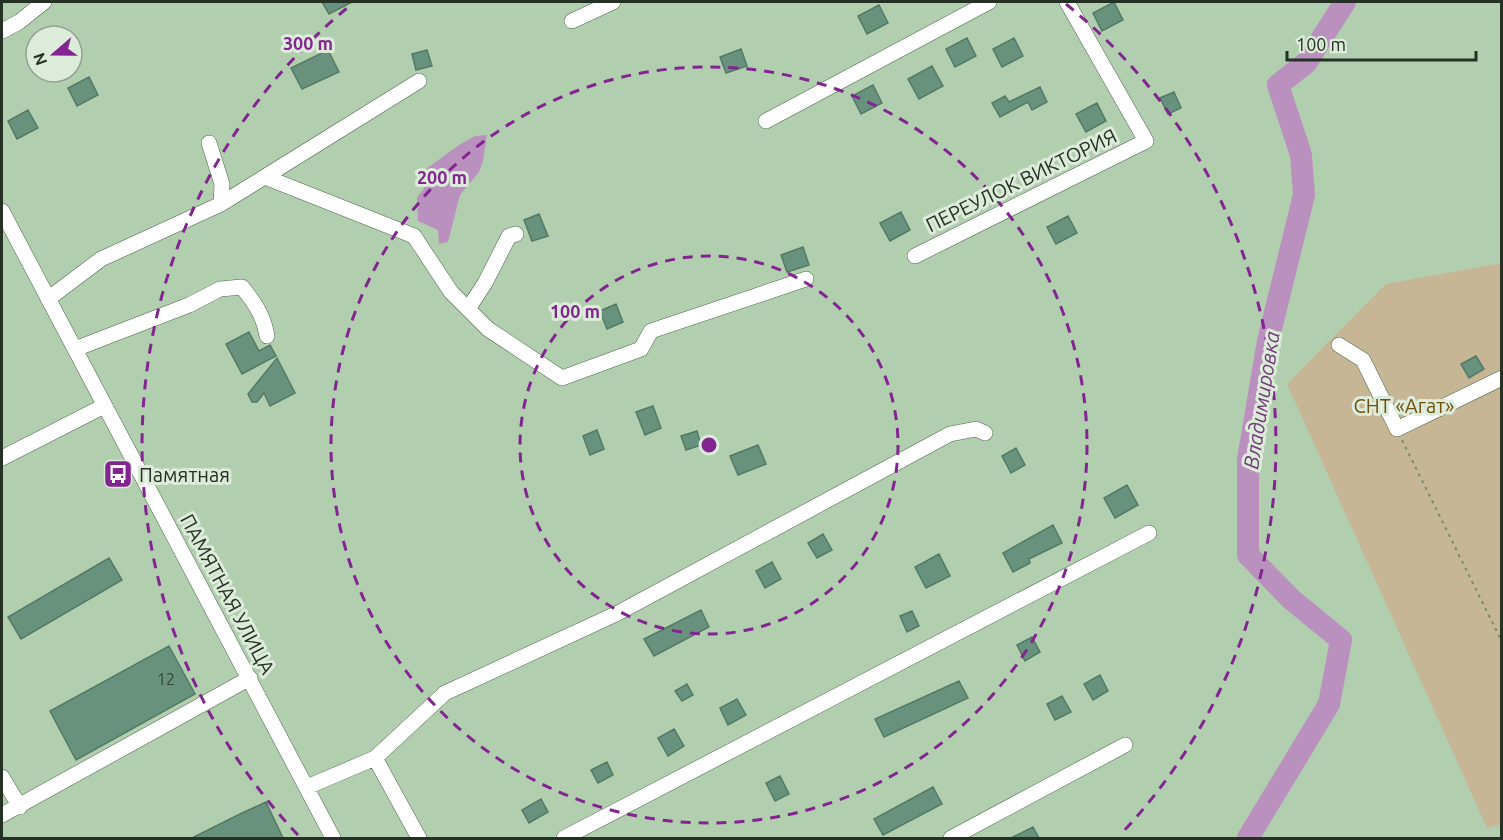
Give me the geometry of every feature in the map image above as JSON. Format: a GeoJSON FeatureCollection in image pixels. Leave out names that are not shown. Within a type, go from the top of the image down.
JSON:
{"type":"FeatureCollection","features":[{"type":"Feature","properties":{"kind":"street"},"geometry":{"type":"LineString","coordinates":[[2,31],[19,22],[44,2]]}},
{"type":"Feature","properties":{"kind":"street"},"geometry":{"type":"LineString","coordinates":[[573,21],[613,2]]}},
{"type":"Feature","properties":{"kind":"street"},"geometry":{"type":"LineString","coordinates":[[766,121],[989,2]]}},
{"type":"Feature","properties":{"kind":"street","name":"ПЕРЕУЛОК ВИКТОРИЯ"},"geometry":{"type":"LineString","coordinates":[[915,256],[1146,141],[1067,2]]}},
{"type":"Feature","properties":{"kind":"street"},"geometry":{"type":"LineString","coordinates":[[48,299],[101,259],[221,204],[419,81]]}},
{"type":"Feature","properties":{"kind":"street"},"geometry":{"type":"LineString","coordinates":[[209,143],[222,184],[221,204]]}},
{"type":"Feature","properties":{"kind":"street"},"geometry":{"type":"LineString","coordinates":[[265,177],[414,236],[451,292],[488,329],[562,378],[641,349],[651,331],[806,279]]}},
{"type":"Feature","properties":{"kind":"street","name":"ПАМЯТНАЯ УЛИЦА"},"geometry":{"type":"LineString","coordinates":[[2,211],[333,838]]}},
{"type":"Feature","properties":{"kind":"street"},"geometry":{"type":"LineString","coordinates":[[468,309],[485,283],[509,236],[516,234]]}},
{"type":"Feature","properties":{"kind":"street"},"geometry":{"type":"LineString","coordinates":[[75,349],[189,305],[220,289],[242,286],[255,302],[266,324],[267,336]]}},
{"type":"Feature","properties":{"kind":"street"},"geometry":{"type":"LineString","coordinates":[[1339,345],[1363,360],[1397,429],[1502,378]]}},
{"type":"Feature","properties":{"kind":"street"},"geometry":{"type":"LineString","coordinates":[[2,458],[104,406]]}},
{"type":"Feature","properties":{"kind":"street"},"geometry":{"type":"LineString","coordinates":[[307,787],[375,758],[445,693],[618,613],[950,434],[976,429],[984,434]]}},
{"type":"Feature","properties":{"kind":"street"},"geometry":{"type":"LineString","coordinates":[[564,838],[1149,533]]}},
{"type":"Feature","properties":{"kind":"street"},"geometry":{"type":"LineString","coordinates":[[2,815],[250,678]]}},
{"type":"Feature","properties":{"kind":"street"},"geometry":{"type":"LineString","coordinates":[[951,838],[1125,745]]}},
{"type":"Feature","properties":{"kind":"street"},"geometry":{"type":"LineString","coordinates":[[375,758],[419,838]]}},
{"type":"Feature","properties":{"kind":"street"},"geometry":{"type":"LineString","coordinates":[[2,777],[20,807]]}},
{"type":"Feature","properties":{"kind":"path"},"geometry":{"type":"LineString","coordinates":[[1397,429],[1502,642]]}},
{"type":"Feature","properties":{"kind":"green space","name":"СНТ «Агат»"},"geometry":{"type":"Polygon","coordinates":[[[1501,263],[1501,824],[1487,828],[1287,384],[1386,284],[1501,263]]]}},
{"type":"Feature","properties":{"kind":"shaded area"},"geometry":{"type":"Polygon","coordinates":[[[487,135],[479,172],[460,195],[448,242],[439,244],[438,230],[418,221],[417,197],[424,189],[423,179],[419,174],[459,145],[475,136],[487,135]]]}},
{"type":"Feature","properties":{"kind":"building"},"geometry":{"type":"Polygon","coordinates":[[[322,2],[352,2],[329,14],[322,2]]]}},
{"type":"Feature","properties":{"kind":"building"},"geometry":{"type":"Polygon","coordinates":[[[1114,2],[1123,20],[1102,31],[1093,13],[1114,2]]]}},
{"type":"Feature","properties":{"kind":"building"},"geometry":{"type":"Polygon","coordinates":[[[879,5],[888,23],[867,34],[858,16],[879,5]]]}},
{"type":"Feature","properties":{"kind":"building"},"geometry":{"type":"Polygon","coordinates":[[[967,38],[976,56],[955,67],[946,49],[967,38]]]}},
{"type":"Feature","properties":{"kind":"building"},"geometry":{"type":"Polygon","coordinates":[[[1014,38],[1023,56],[1002,67],[993,49],[1014,38]]]}},
{"type":"Feature","properties":{"kind":"building"},"geometry":{"type":"Polygon","coordinates":[[[741,49],[747,66],[726,73],[720,57],[741,49]]]}},
{"type":"Feature","properties":{"kind":"building"},"geometry":{"type":"Polygon","coordinates":[[[328,50],[339,72],[302,89],[291,68],[328,50]]]}},
{"type":"Feature","properties":{"kind":"building"},"geometry":{"type":"Polygon","coordinates":[[[427,50],[432,66],[416,70],[412,54],[427,50]]]}},
{"type":"Feature","properties":{"kind":"building"},"geometry":{"type":"Polygon","coordinates":[[[932,66],[943,86],[919,99],[908,79],[932,66]]]}},
{"type":"Feature","properties":{"kind":"building"},"geometry":{"type":"Polygon","coordinates":[[[89,77],[98,95],[77,106],[68,88],[76,84],[84,84],[84,80],[89,77]]]}},
{"type":"Feature","properties":{"kind":"building"},"geometry":{"type":"Polygon","coordinates":[[[873,85],[882,103],[861,114],[852,96],[873,85]]]}},
{"type":"Feature","properties":{"kind":"building"},"geometry":{"type":"Polygon","coordinates":[[[1040,87],[1047,102],[1032,110],[1028,102],[1000,117],[992,103],[1005,96],[1009,102],[1040,87]]]}},
{"type":"Feature","properties":{"kind":"building"},"geometry":{"type":"Polygon","coordinates":[[[1174,92],[1181,108],[1168,114],[1160,98],[1174,92]]]}},
{"type":"Feature","properties":{"kind":"building"},"geometry":{"type":"Polygon","coordinates":[[[1097,103],[1106,121],[1086,132],[1076,114],[1097,103]]]}},
{"type":"Feature","properties":{"kind":"building"},"geometry":{"type":"Polygon","coordinates":[[[28,110],[38,128],[17,139],[8,121],[28,110]]]}},
{"type":"Feature","properties":{"kind":"building"},"geometry":{"type":"Polygon","coordinates":[[[901,212],[910,230],[890,241],[880,223],[901,212]]]}},
{"type":"Feature","properties":{"kind":"building"},"geometry":{"type":"Polygon","coordinates":[[[539,214],[548,236],[532,241],[524,220],[539,214]]]}},
{"type":"Feature","properties":{"kind":"building"},"geometry":{"type":"Polygon","coordinates":[[[1068,216],[1077,233],[1056,244],[1047,227],[1068,216]]]}},
{"type":"Feature","properties":{"kind":"building"},"geometry":{"type":"Polygon","coordinates":[[[803,247],[809,265],[787,272],[781,255],[803,247]]]}},
{"type":"Feature","properties":{"kind":"building"},"geometry":{"type":"Polygon","coordinates":[[[616,304],[623,322],[607,329],[600,311],[616,304]]]}},
{"type":"Feature","properties":{"kind":"building"},"geometry":{"type":"Polygon","coordinates":[[[249,332],[259,351],[270,345],[276,356],[242,374],[226,344],[249,332]]]}},
{"type":"Feature","properties":{"kind":"building"},"geometry":{"type":"Polygon","coordinates":[[[1476,356],[1484,369],[1469,378],[1461,364],[1476,356]]]}},
{"type":"Feature","properties":{"kind":"building"},"geometry":{"type":"Polygon","coordinates":[[[277,358],[295,393],[270,406],[264,393],[257,402],[252,402],[248,394],[277,358]]]}},
{"type":"Feature","properties":{"kind":"building"},"geometry":{"type":"Polygon","coordinates":[[[653,406],[661,428],[645,435],[636,412],[653,406]]]}},
{"type":"Feature","properties":{"kind":"building"},"geometry":{"type":"Polygon","coordinates":[[[597,430],[604,449],[590,455],[583,436],[597,430]]]}},
{"type":"Feature","properties":{"kind":"building"},"geometry":{"type":"Polygon","coordinates":[[[697,431],[701,445],[686,450],[681,436],[697,431]]]}},
{"type":"Feature","properties":{"kind":"building"},"geometry":{"type":"Polygon","coordinates":[[[758,445],[766,464],[738,475],[730,456],[758,445]]]}},
{"type":"Feature","properties":{"kind":"building"},"geometry":{"type":"Polygon","coordinates":[[[1016,448],[1025,465],[1011,473],[1002,456],[1016,448]]]}},
{"type":"Feature","properties":{"kind":"building"},"geometry":{"type":"Polygon","coordinates":[[[1127,485],[1138,505],[1115,518],[1104,498],[1127,485]]]}},
{"type":"Feature","properties":{"kind":"building"},"geometry":{"type":"Polygon","coordinates":[[[1053,525],[1062,543],[1029,559],[1030,563],[1013,572],[1003,553],[1053,525]]]}},
{"type":"Feature","properties":{"kind":"building"},"geometry":{"type":"Polygon","coordinates":[[[823,534],[832,550],[817,558],[808,543],[823,534]]]}},
{"type":"Feature","properties":{"kind":"building"},"geometry":{"type":"Polygon","coordinates":[[[939,554],[950,576],[926,588],[915,567],[939,554]]]}},
{"type":"Feature","properties":{"kind":"building"},"geometry":{"type":"Polygon","coordinates":[[[109,558],[122,580],[21,639],[8,617],[109,558]]]}},
{"type":"Feature","properties":{"kind":"building"},"geometry":{"type":"Polygon","coordinates":[[[772,562],[781,579],[765,588],[756,571],[772,562]]]}},
{"type":"Feature","properties":{"kind":"building"},"geometry":{"type":"Polygon","coordinates":[[[701,610],[709,627],[654,656],[644,639],[701,610]]]}},
{"type":"Feature","properties":{"kind":"building"},"geometry":{"type":"Polygon","coordinates":[[[912,611],[919,626],[907,632],[900,616],[912,611]]]}},
{"type":"Feature","properties":{"kind":"building"},"geometry":{"type":"Polygon","coordinates":[[[1032,637],[1040,652],[1025,661],[1017,645],[1032,637]]]}},
{"type":"Feature","properties":{"kind":"building"},"geometry":{"type":"Polygon","coordinates":[[[169,646],[195,694],[76,760],[50,711],[169,646]]]}},
{"type":"Feature","properties":{"kind":"building"},"geometry":{"type":"Polygon","coordinates":[[[1100,675],[1108,691],[1093,700],[1084,684],[1100,675]]]}},
{"type":"Feature","properties":{"kind":"building"},"geometry":{"type":"Polygon","coordinates":[[[959,681],[968,698],[884,737],[875,719],[959,681]]]}},
{"type":"Feature","properties":{"kind":"building"},"geometry":{"type":"Polygon","coordinates":[[[687,684],[693,695],[682,701],[675,691],[687,684]]]}},
{"type":"Feature","properties":{"kind":"building"},"geometry":{"type":"Polygon","coordinates":[[[1062,696],[1071,712],[1055,720],[1047,704],[1062,696]]]}},
{"type":"Feature","properties":{"kind":"building"},"geometry":{"type":"Polygon","coordinates":[[[737,699],[746,715],[728,725],[720,708],[737,699]]]}},
{"type":"Feature","properties":{"kind":"building"},"geometry":{"type":"Polygon","coordinates":[[[674,729],[684,746],[668,756],[658,738],[674,729]]]}},
{"type":"Feature","properties":{"kind":"building"},"geometry":{"type":"Polygon","coordinates":[[[607,762],[613,775],[598,783],[591,770],[607,762]]]}},
{"type":"Feature","properties":{"kind":"building"},"geometry":{"type":"Polygon","coordinates":[[[780,776],[789,794],[775,801],[766,783],[780,776]]]}},
{"type":"Feature","properties":{"kind":"building"},"geometry":{"type":"Polygon","coordinates":[[[933,787],[942,804],[883,835],[874,819],[933,787]]]}},
{"type":"Feature","properties":{"kind":"building"},"geometry":{"type":"Polygon","coordinates":[[[541,799],[548,812],[529,823],[522,810],[541,799]]]}},
{"type":"Feature","properties":{"kind":"building"},"geometry":{"type":"Polygon","coordinates":[[[266,802],[283,838],[192,838],[242,813],[266,802]]]}},
{"type":"Feature","properties":{"kind":"building"},"geometry":{"type":"Polygon","coordinates":[[[1033,827],[1039,838],[1011,838],[1033,827]]]}},
{"type":"Feature","properties":{"kind":"waterway","name":"Владимировка"},"geometry":{"type":"LineString","coordinates":[[1248,838],[1329,704],[1341,640],[1291,599],[1248,555],[1248,459],[1268,341],[1304,195],[1301,155],[1278,85],[1306,63],[1345,2]]}},
{"type":"Feature","properties":{"kind":"place","name":"Памятная"},"geometry":{"type":"Point","coordinates":[118,474]}}]}
